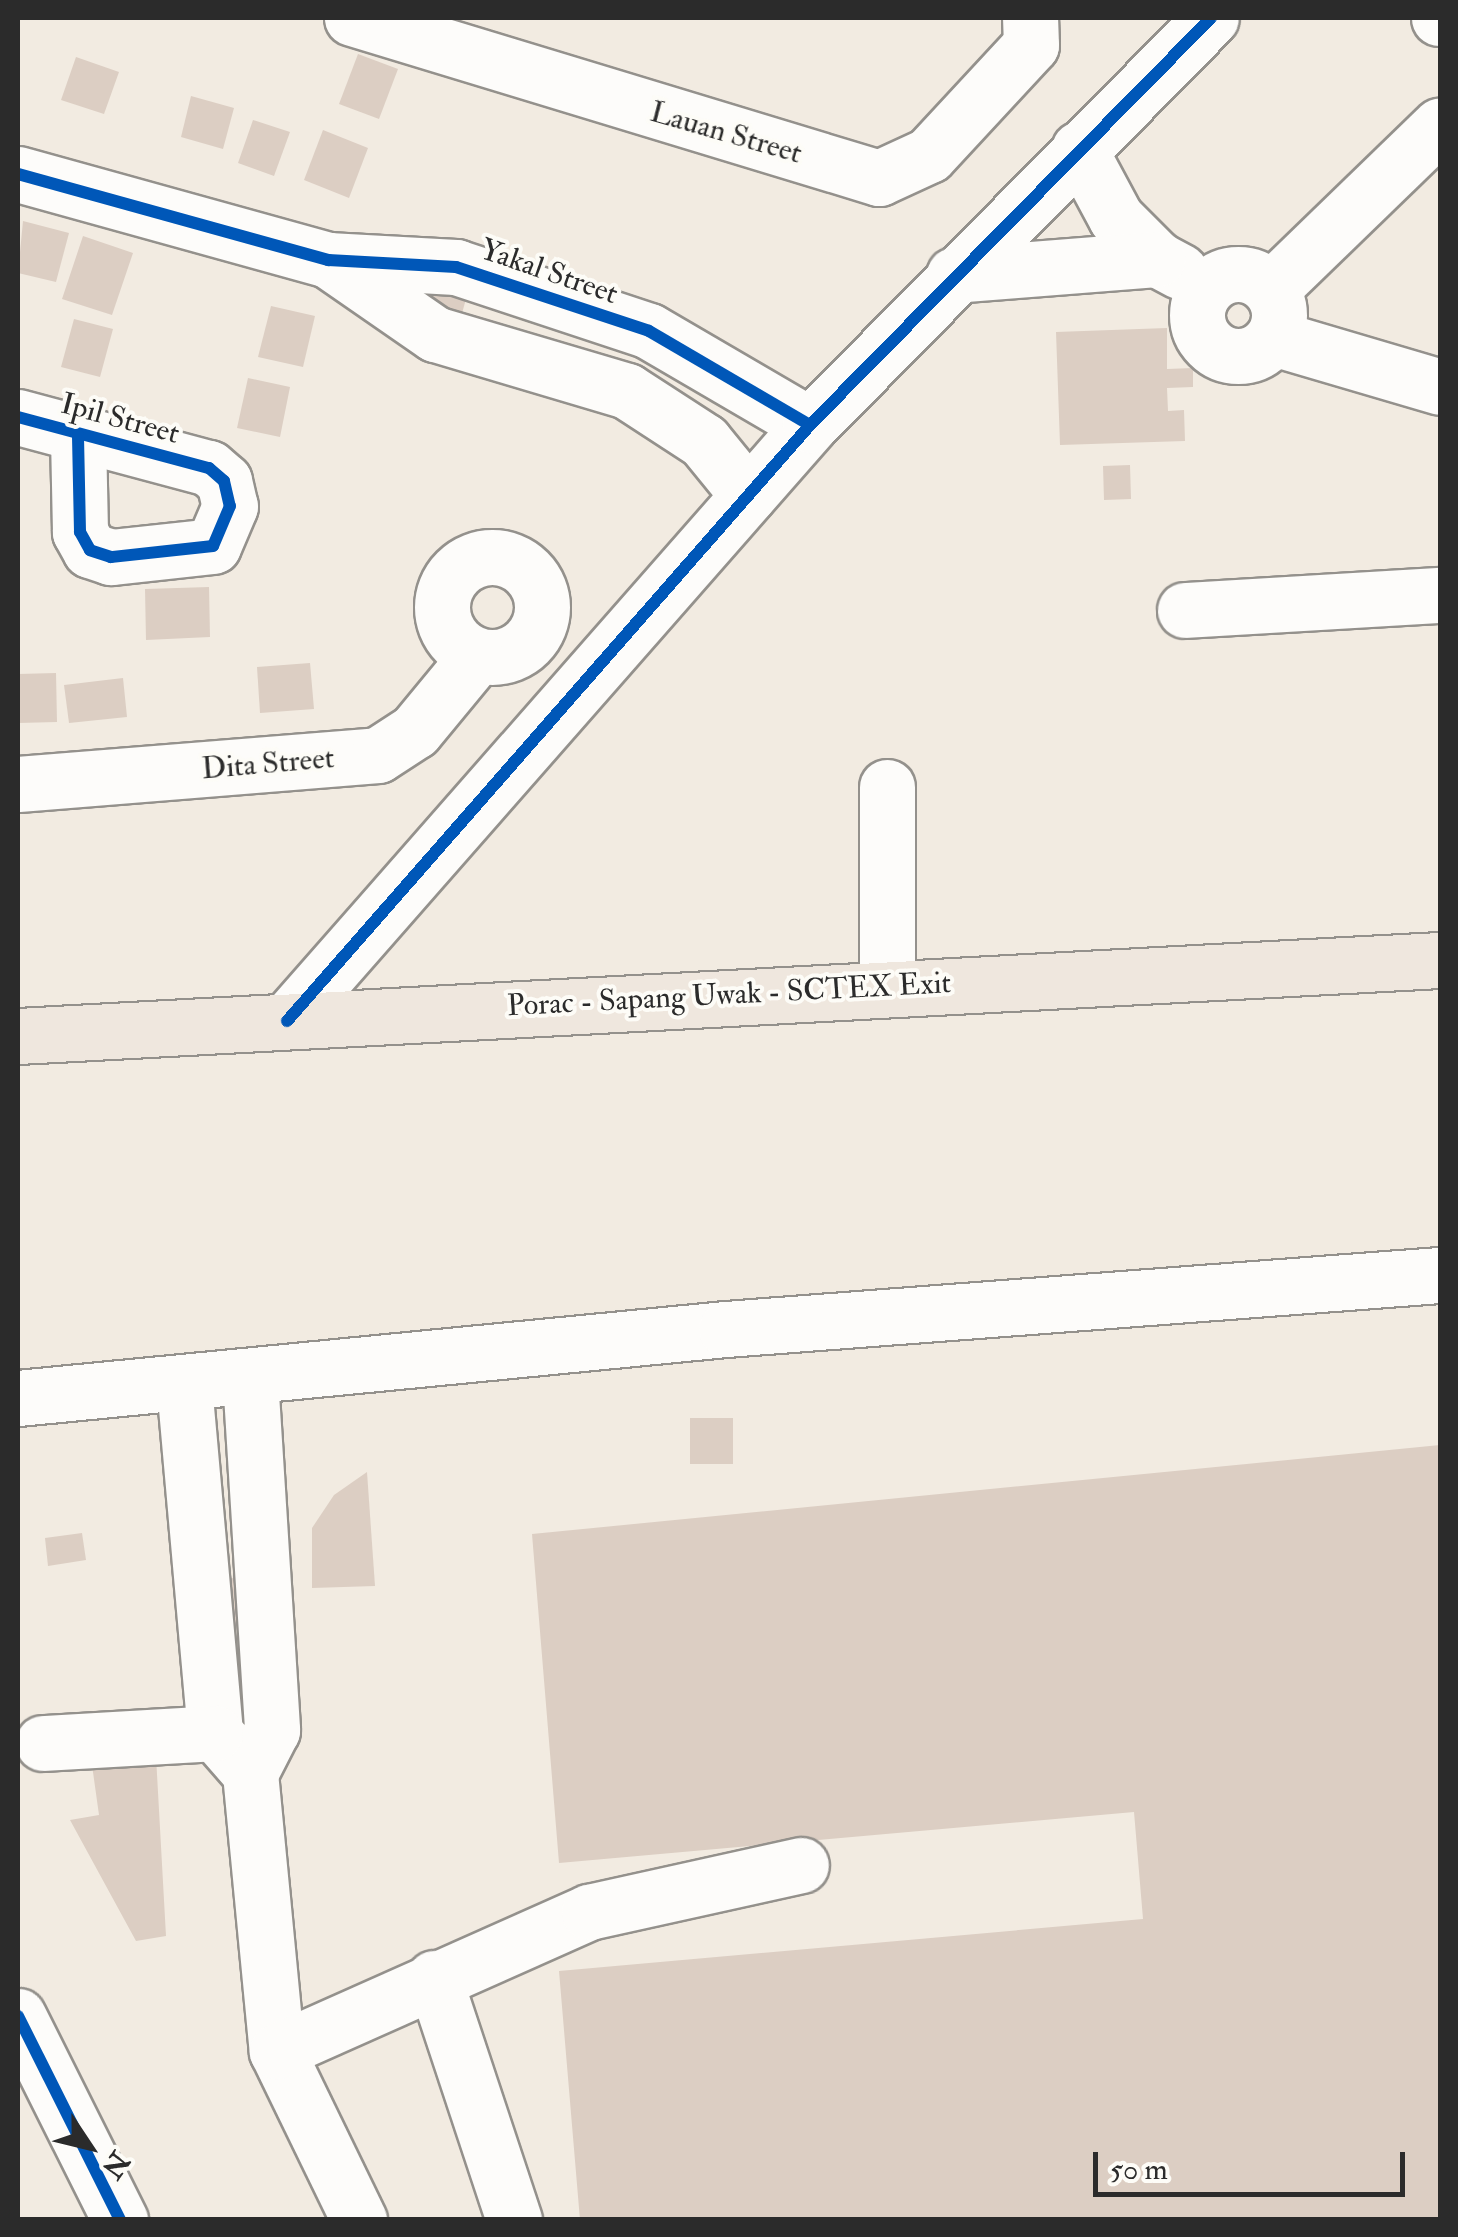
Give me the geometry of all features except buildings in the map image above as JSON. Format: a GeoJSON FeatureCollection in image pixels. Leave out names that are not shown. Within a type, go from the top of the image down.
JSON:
{"type":"FeatureCollection","features":[{"type":"Feature","properties":{"kind":"main road","name":"Porac - Sapang Uwak - SCTEX Exit"},"geometry":{"type":"LineString","coordinates":[[18,1036],[887,986],[1440,960]]}},
{"type":"Feature","properties":{"kind":"street","name":"Lauan Street"},"geometry":{"type":"LineString","coordinates":[[352,18],[878,178],[929,155],[942,142],[1031,44],[1030,18]]}},
{"type":"Feature","properties":{"kind":"street"},"geometry":{"type":"LineString","coordinates":[[286,1021],[810,425],[954,274],[1210,18]]}},
{"type":"Feature","properties":{"kind":"street"},"geometry":{"type":"LineString","coordinates":[[1208,286],[1197,318],[1212,348],[1246,356],[1272,313],[1440,125]]}},
{"type":"Feature","properties":{"kind":"street"},"geometry":{"type":"LineString","coordinates":[[1078,149],[1116,218],[1157,259],[1208,286],[1240,274],[1272,313],[1440,387]]}},
{"type":"Feature","properties":{"kind":"street","name":"Yakal Street"},"geometry":{"type":"LineString","coordinates":[[18,174],[328,260],[456,267],[544,301],[650,331],[810,425]]}},
{"type":"Feature","properties":{"kind":"street"},"geometry":{"type":"LineString","coordinates":[[954,274],[1157,259]]}},
{"type":"Feature","properties":{"kind":"street","name":"Yakal Street"},"geometry":{"type":"LineString","coordinates":[[328,260],[435,334],[627,391],[704,440],[748,494]]}},
{"type":"Feature","properties":{"kind":"street","name":"Yakal Street"},"geometry":{"type":"LineString","coordinates":[[526,359],[544,301]]}},
{"type":"Feature","properties":{"kind":"street","name":"Ipil Street"},"geometry":{"type":"LineString","coordinates":[[18,417],[209,468],[224,481],[230,506],[213,546],[111,557],[90,550],[80,532],[78,436]]}},
{"type":"Feature","properties":{"kind":"street"},"geometry":{"type":"LineString","coordinates":[[1186,610],[1440,595]]}},
{"type":"Feature","properties":{"kind":"street","name":"Dita Street"},"geometry":{"type":"LineString","coordinates":[[18,784],[378,755],[415,730],[476,657]]}},
{"type":"Feature","properties":{"kind":"street"},"geometry":{"type":"LineString","coordinates":[[887,787],[887,986]]}},
{"type":"Feature","properties":{"kind":"street"},"geometry":{"type":"LineString","coordinates":[[18,1398],[184,1385],[726,1328],[1440,1275]]}},
{"type":"Feature","properties":{"kind":"street"},"geometry":{"type":"LineString","coordinates":[[43,1743],[232,1753],[272,1730],[250,1378]]}},
{"type":"Feature","properties":{"kind":"street"},"geometry":{"type":"LineString","coordinates":[[184,1385],[232,1753],[277,2051],[360,2220]]}},
{"type":"Feature","properties":{"kind":"street"},"geometry":{"type":"LineString","coordinates":[[277,2051],[589,1912],[802,1865]]}},
{"type":"Feature","properties":{"kind":"street"},"geometry":{"type":"LineString","coordinates":[[434,1978],[514,2220]]}},
{"type":"Feature","properties":{"kind":"street"},"geometry":{"type":"LineString","coordinates":[[18,2016],[120,2220]]}},
{"type":"Feature","properties":{"kind":"cycle path"},"geometry":{"type":"LineString","coordinates":[[287,1021],[810,425],[1211,18]]}},
{"type":"Feature","properties":{"kind":"cycle path"},"geometry":{"type":"LineString","coordinates":[[18,174],[328,260],[456,267],[649,331],[810,425]]}},
{"type":"Feature","properties":{"kind":"cycle path"},"geometry":{"type":"LineString","coordinates":[[18,417],[209,468],[224,481],[230,506],[213,546],[111,557],[90,550],[80,532],[78,435]]}},
{"type":"Feature","properties":{"kind":"cycle path"},"geometry":{"type":"LineString","coordinates":[[18,2016],[120,2220]]}}]}
